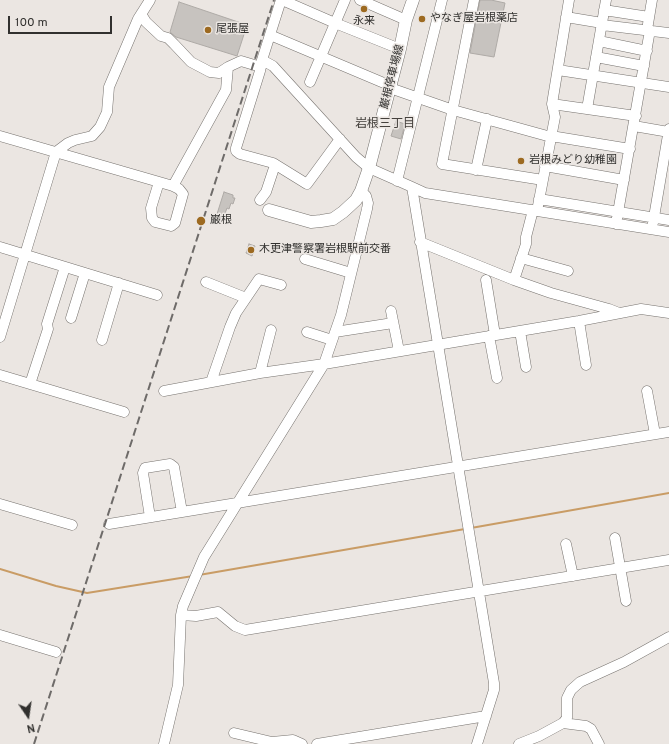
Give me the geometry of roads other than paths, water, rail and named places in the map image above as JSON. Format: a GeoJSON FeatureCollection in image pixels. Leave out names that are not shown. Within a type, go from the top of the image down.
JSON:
{"type":"FeatureCollection","features":[{"type":"Feature","properties":{"kind":"main road","name":"巌根停車場線"},"geometry":{"type":"LineString","coordinates":[[269,210],[311,222],[321,221],[333,218],[344,212],[350,207],[361,191],[369,168],[400,49],[406,20],[413,0]]}},
{"type":"Feature","properties":{"kind":"street"},"geometry":{"type":"LineString","coordinates":[[0,337],[56,152],[71,142],[92,136],[100,127],[106,112],[109,88],[141,14],[150,0]]}},
{"type":"Feature","properties":{"kind":"street"},"geometry":{"type":"LineString","coordinates":[[340,139],[307,184],[275,165],[240,154],[236,151],[270,35],[282,0],[400,49]]}},
{"type":"Feature","properties":{"kind":"street"},"geometry":{"type":"LineString","coordinates":[[310,82],[345,0]]}},
{"type":"Feature","properties":{"kind":"street"},"geometry":{"type":"LineString","coordinates":[[360,0],[406,20]]}},
{"type":"Feature","properties":{"kind":"street"},"geometry":{"type":"LineString","coordinates":[[397,181],[442,0]]}},
{"type":"Feature","properties":{"kind":"street"},"geometry":{"type":"LineString","coordinates":[[474,0],[442,164],[543,180]]}},
{"type":"Feature","properties":{"kind":"street"},"geometry":{"type":"LineString","coordinates":[[514,280],[526,244],[526,238],[539,199],[543,180],[555,117],[552,104],[569,0]]}},
{"type":"Feature","properties":{"kind":"street"},"geometry":{"type":"LineString","coordinates":[[616,224],[647,51],[649,1]]}},
{"type":"Feature","properties":{"kind":"street"},"geometry":{"type":"LineString","coordinates":[[587,109],[605,5],[649,17]]}},
{"type":"Feature","properties":{"kind":"street"},"geometry":{"type":"LineString","coordinates":[[141,14],[146,22],[161,36],[168,38],[191,62],[210,72],[219,73],[241,61],[273,66],[340,139],[369,168],[424,193],[669,232]]}},
{"type":"Feature","properties":{"kind":"street"},"geometry":{"type":"LineString","coordinates":[[566,17],[602,24],[669,33]]}},
{"type":"Feature","properties":{"kind":"street"},"geometry":{"type":"LineString","coordinates":[[270,35],[390,87],[453,110],[551,136],[630,149]]}},
{"type":"Feature","properties":{"kind":"street"},"geometry":{"type":"LineString","coordinates":[[599,41],[647,51]]}},
{"type":"Feature","properties":{"kind":"street"},"geometry":{"type":"LineString","coordinates":[[596,57],[644,66]]}},
{"type":"Feature","properties":{"kind":"street"},"geometry":{"type":"LineString","coordinates":[[173,186],[226,90],[228,67]]}},
{"type":"Feature","properties":{"kind":"street"},"geometry":{"type":"LineString","coordinates":[[558,70],[669,87]]}},
{"type":"Feature","properties":{"kind":"street"},"geometry":{"type":"LineString","coordinates":[[552,104],[587,109],[669,131],[653,230]]}},
{"type":"Feature","properties":{"kind":"street"},"geometry":{"type":"LineString","coordinates":[[476,170],[487,119]]}},
{"type":"Feature","properties":{"kind":"street"},"geometry":{"type":"LineString","coordinates":[[0,136],[173,186],[179,189],[183,194],[175,223],[171,226],[155,222],[152,218],[151,208],[159,182]]}},
{"type":"Feature","properties":{"kind":"street"},"geometry":{"type":"LineString","coordinates":[[260,200],[266,192],[275,165]]}},
{"type":"Feature","properties":{"kind":"street"},"geometry":{"type":"LineString","coordinates":[[545,166],[624,180]]}},
{"type":"Feature","properties":{"kind":"street"},"geometry":{"type":"LineString","coordinates":[[412,187],[457,466],[494,682],[494,690],[477,744]]}},
{"type":"Feature","properties":{"kind":"street"},"geometry":{"type":"LineString","coordinates":[[164,744],[178,685],[181,615],[183,606],[204,557],[324,364],[341,315],[367,209],[368,203],[366,196],[361,191]]}},
{"type":"Feature","properties":{"kind":"street"},"geometry":{"type":"LineString","coordinates":[[539,199],[669,220]]}},
{"type":"Feature","properties":{"kind":"street"},"geometry":{"type":"LineString","coordinates":[[420,242],[514,280],[551,293],[619,313]]}},
{"type":"Feature","properties":{"kind":"street"},"geometry":{"type":"LineString","coordinates":[[0,247],[157,295]]}},
{"type":"Feature","properties":{"kind":"street"},"geometry":{"type":"LineString","coordinates":[[521,258],[568,271]]}},
{"type":"Feature","properties":{"kind":"street"},"geometry":{"type":"LineString","coordinates":[[305,259],[352,273]]}},
{"type":"Feature","properties":{"kind":"street"},"geometry":{"type":"LineString","coordinates":[[30,384],[48,329],[47,324],[65,267]]}},
{"type":"Feature","properties":{"kind":"street"},"geometry":{"type":"LineString","coordinates":[[71,318],[85,273]]}},
{"type":"Feature","properties":{"kind":"street"},"geometry":{"type":"LineString","coordinates":[[211,382],[236,313],[259,279],[281,286]]}},
{"type":"Feature","properties":{"kind":"street"},"geometry":{"type":"LineString","coordinates":[[486,280],[497,378]]}},
{"type":"Feature","properties":{"kind":"street"},"geometry":{"type":"LineString","coordinates":[[206,282],[246,298]]}},
{"type":"Feature","properties":{"kind":"street"},"geometry":{"type":"LineString","coordinates":[[102,340],[120,284]]}},
{"type":"Feature","properties":{"kind":"street"},"geometry":{"type":"LineString","coordinates":[[164,391],[260,373],[399,352],[641,309],[669,313]]}},
{"type":"Feature","properties":{"kind":"street"},"geometry":{"type":"LineString","coordinates":[[391,311],[399,352]]}},
{"type":"Feature","properties":{"kind":"street"},"geometry":{"type":"LineString","coordinates":[[579,321],[586,365]]}},
{"type":"Feature","properties":{"kind":"street"},"geometry":{"type":"LineString","coordinates":[[307,332],[334,336],[393,323]]}},
{"type":"Feature","properties":{"kind":"street"},"geometry":{"type":"LineString","coordinates":[[260,373],[271,330]]}},
{"type":"Feature","properties":{"kind":"street"},"geometry":{"type":"LineString","coordinates":[[520,331],[526,367]]}},
{"type":"Feature","properties":{"kind":"street"},"geometry":{"type":"LineString","coordinates":[[0,375],[124,412]]}},
{"type":"Feature","properties":{"kind":"street"},"geometry":{"type":"LineString","coordinates":[[648,391],[655,434]]}},
{"type":"Feature","properties":{"kind":"street"},"geometry":{"type":"LineString","coordinates":[[110,524],[669,432]]}},
{"type":"Feature","properties":{"kind":"street"},"geometry":{"type":"LineString","coordinates":[[150,517],[144,473],[145,468],[170,464],[174,467],[182,512]]}},
{"type":"Feature","properties":{"kind":"street"},"geometry":{"type":"LineString","coordinates":[[0,504],[72,525]]}},
{"type":"Feature","properties":{"kind":"street"},"geometry":{"type":"LineString","coordinates":[[615,538],[626,601]]}},
{"type":"Feature","properties":{"kind":"street"},"geometry":{"type":"LineString","coordinates":[[566,544],[573,576]]}},
{"type":"Feature","properties":{"kind":"street"},"geometry":{"type":"LineString","coordinates":[[181,615],[196,616],[218,612],[235,626],[245,630],[669,560]]}},
{"type":"Feature","properties":{"kind":"street"},"geometry":{"type":"LineString","coordinates":[[0,635],[56,652]]}},
{"type":"Feature","properties":{"kind":"street"},"geometry":{"type":"LineString","coordinates":[[519,744],[539,736],[563,723],[567,718],[567,698],[571,690],[580,682],[624,662],[669,637]]}},
{"type":"Feature","properties":{"kind":"street"},"geometry":{"type":"LineString","coordinates":[[317,744],[486,716]]}},
{"type":"Feature","properties":{"kind":"street"},"geometry":{"type":"LineString","coordinates":[[563,723],[586,726],[591,729],[599,744]]}},
{"type":"Feature","properties":{"kind":"street"},"geometry":{"type":"LineString","coordinates":[[234,733],[272,742],[293,740],[302,744]]}},
{"type":"Feature","properties":{"kind":"waterway"},"geometry":{"type":"LineString","coordinates":[[471,528],[669,493]]}},
{"type":"Feature","properties":{"kind":"waterway"},"geometry":{"type":"LineString","coordinates":[[199,575],[465,529]]}},
{"type":"Feature","properties":{"kind":"waterway"},"geometry":{"type":"LineString","coordinates":[[0,569],[56,586],[87,593],[193,576]]}},
{"type":"Feature","properties":{"kind":"railway"},"geometry":{"type":"LineString","coordinates":[[34,744],[274,0]]}},
{"type":"Feature","properties":{"kind":"place","name":"永来"},"geometry":{"type":"Point","coordinates":[364,9]}},
{"type":"Feature","properties":{"kind":"place","name":"やなぎ屋岩根薬店"},"geometry":{"type":"Point","coordinates":[422,19]}},
{"type":"Feature","properties":{"kind":"place","name":"尾張屋"},"geometry":{"type":"Point","coordinates":[208,30]}},
{"type":"Feature","properties":{"kind":"place","name":"岩根みどり幼稚園"},"geometry":{"type":"Point","coordinates":[521,161]}},
{"type":"Feature","properties":{"kind":"place","name":"巌根"},"geometry":{"type":"Point","coordinates":[201,221]}},
{"type":"Feature","properties":{"kind":"place","name":"木更津警察署岩根駅前交番"},"geometry":{"type":"Point","coordinates":[251,250]}},
{"type":"Feature","properties":{"kind":"district","name":"岩根三丁目"},"geometry":{"type":"Point","coordinates":[385,125]}}]}
